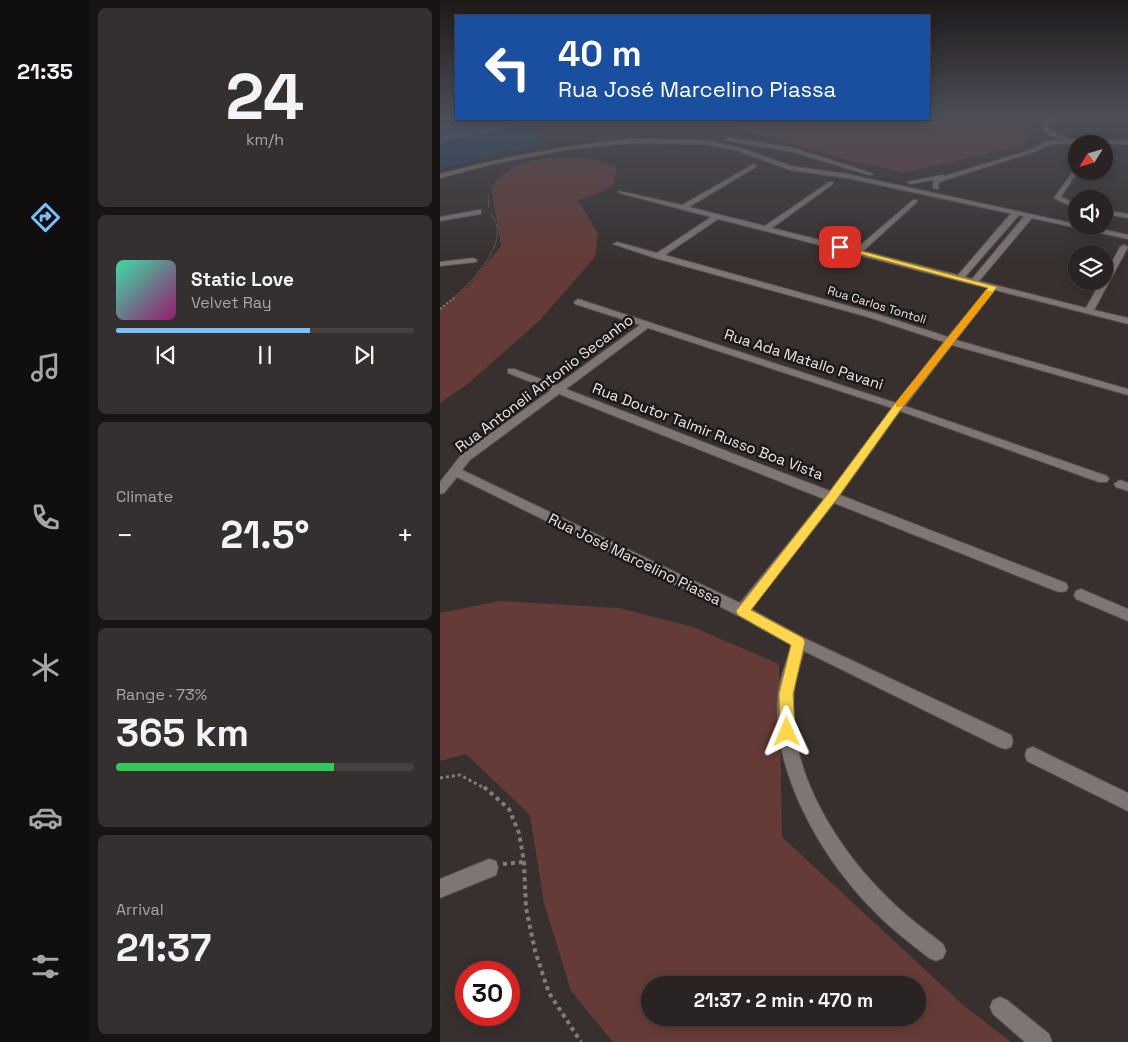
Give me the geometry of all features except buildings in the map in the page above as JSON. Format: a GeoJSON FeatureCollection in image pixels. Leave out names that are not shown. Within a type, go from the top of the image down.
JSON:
{"type":"FeatureCollection","features":[{"type":"Feature","properties":{"kind":"street"},"geometry":{"type":"LineString","coordinates":[[440,172],[464,166]]}},
{"type":"Feature","properties":{"kind":"street"},"geometry":{"type":"LineString","coordinates":[[440,176],[479,166]]}},
{"type":"Feature","properties":{"kind":"street"},"geometry":{"type":"LineString","coordinates":[[683,208],[754,166]]}},
{"type":"Feature","properties":{"kind":"street"},"geometry":{"type":"LineString","coordinates":[[783,166],[847,176],[1128,237]]}},
{"type":"Feature","properties":{"kind":"street"},"geometry":{"type":"LineString","coordinates":[[808,170],[828,166]]}},
{"type":"Feature","properties":{"kind":"street"},"geometry":{"type":"LineString","coordinates":[[846,166],[875,175],[1068,217]]}},
{"type":"Feature","properties":{"kind":"street"},"geometry":{"type":"LineString","coordinates":[[936,188],[936,181],[983,166]]}},
{"type":"Feature","properties":{"kind":"street"},"geometry":{"type":"LineString","coordinates":[[910,182],[952,175]]}},
{"type":"Feature","properties":{"kind":"street"},"geometry":{"type":"LineString","coordinates":[[1068,203],[1057,198],[1069,180]]}},
{"type":"Feature","properties":{"kind":"street"},"geometry":{"type":"LineString","coordinates":[[767,228],[831,184]]}},
{"type":"Feature","properties":{"kind":"street"},"geometry":{"type":"LineString","coordinates":[[621,192],[1128,321]]}},
{"type":"Feature","properties":{"kind":"street"},"geometry":{"type":"LineString","coordinates":[[859,252],[915,201]]}},
{"type":"Feature","properties":{"kind":"street"},"geometry":{"type":"LineString","coordinates":[[440,219],[478,212]]}},
{"type":"Feature","properties":{"kind":"street"},"geometry":{"type":"LineString","coordinates":[[960,278],[1016,213]]}},
{"type":"Feature","properties":{"kind":"street"},"geometry":{"type":"LineString","coordinates":[[1113,214],[1128,216]]}},
{"type":"Feature","properties":{"kind":"street"},"geometry":{"type":"LineString","coordinates":[[658,256],[718,216]]}},
{"type":"Feature","properties":{"kind":"street"},"geometry":{"type":"LineString","coordinates":[[974,282],[1029,216]]}},
{"type":"Feature","properties":{"kind":"street"},"geometry":{"type":"LineString","coordinates":[[1113,227],[1128,230]]}},
{"type":"Feature","properties":{"kind":"street","name":"Rua Carlos Tontoli"},"geometry":{"type":"LineString","coordinates":[[618,244],[870,315],[950,341],[1128,392]]}},
{"type":"Feature","properties":{"kind":"street"},"geometry":{"type":"LineString","coordinates":[[1089,311],[1124,248]]}},
{"type":"Feature","properties":{"kind":"street"},"geometry":{"type":"LineString","coordinates":[[440,264],[473,260]]}},
{"type":"Feature","properties":{"kind":"street"},"geometry":{"type":"LineString","coordinates":[[742,611],[832,497],[898,407],[993,287]]}},
{"type":"Feature","properties":{"kind":"street","name":"Rua Ada Matallo Pavani"},"geometry":{"type":"LineString","coordinates":[[578,302],[898,407],[1103,479]]}},
{"type":"Feature","properties":{"kind":"street","name":"Rua Antoneli Antonio Secanho"},"geometry":{"type":"LineString","coordinates":[[440,490],[466,457],[486,441],[560,390],[648,324]]}},
{"type":"Feature","properties":{"kind":"street","name":"Rua Doutor Talmir Russo Boa Vista"},"geometry":{"type":"LineString","coordinates":[[511,371],[1061,587]]}},
{"type":"Feature","properties":{"kind":"street","name":"Rua José Marcelino Piassa"},"geometry":{"type":"LineString","coordinates":[[454,471],[742,611],[799,642],[1005,741]]}},
{"type":"Feature","properties":{"kind":"street"},"geometry":{"type":"LineString","coordinates":[[1081,595],[1128,614]]}},
{"type":"Feature","properties":{"kind":"street"},"geometry":{"type":"LineString","coordinates":[[799,642],[786,694],[787,732],[796,771],[814,810],[840,857],[879,902],[936,951]]}},
{"type":"Feature","properties":{"kind":"street"},"geometry":{"type":"LineString","coordinates":[[1033,755],[1128,802]]}},
{"type":"Feature","properties":{"kind":"street"},"geometry":{"type":"LineString","coordinates":[[440,889],[489,868]]}},
{"type":"Feature","properties":{"kind":"street"},"geometry":{"type":"LineString","coordinates":[[1000,1007],[1041,1042]]}},
{"type":"Feature","properties":{"kind":"path"},"geometry":{"type":"LineString","coordinates":[[440,778],[460,775],[485,788],[508,809],[519,833],[524,862],[526,908],[535,952],[549,993],[581,1042]]}},
{"type":"Feature","properties":{"kind":"shaded area"},"geometry":{"type":"Polygon","coordinates":[[[517,166],[612,166],[617,168],[613,185],[597,194],[578,200],[598,234],[595,257],[540,320],[469,383],[440,403],[440,310],[469,285],[501,246],[491,188],[517,166]]]}},
{"type":"Feature","properties":{"kind":"shaded area"},"geometry":{"type":"Polygon","coordinates":[[[872,166],[935,166],[903,173],[872,166]]]}},
{"type":"Feature","properties":{"kind":"shaded area"},"geometry":{"type":"Polygon","coordinates":[[[500,601],[619,608],[693,627],[779,664],[782,837],[963,1005],[1011,1042],[613,1042],[571,991],[544,903],[530,815],[466,754],[440,761],[440,613],[500,601]]]}},
{"type":"Feature","properties":{"kind":"slow traffic"},"geometry":{"type":"LineString","coordinates":[[899,405],[989,292]]}},
{"type":"Feature","properties":{"kind":"route"},"geometry":{"type":"LineString","coordinates":[[787,732],[786,694],[799,642],[742,611],[832,497],[898,407],[993,287],[840,247]]}}]}
